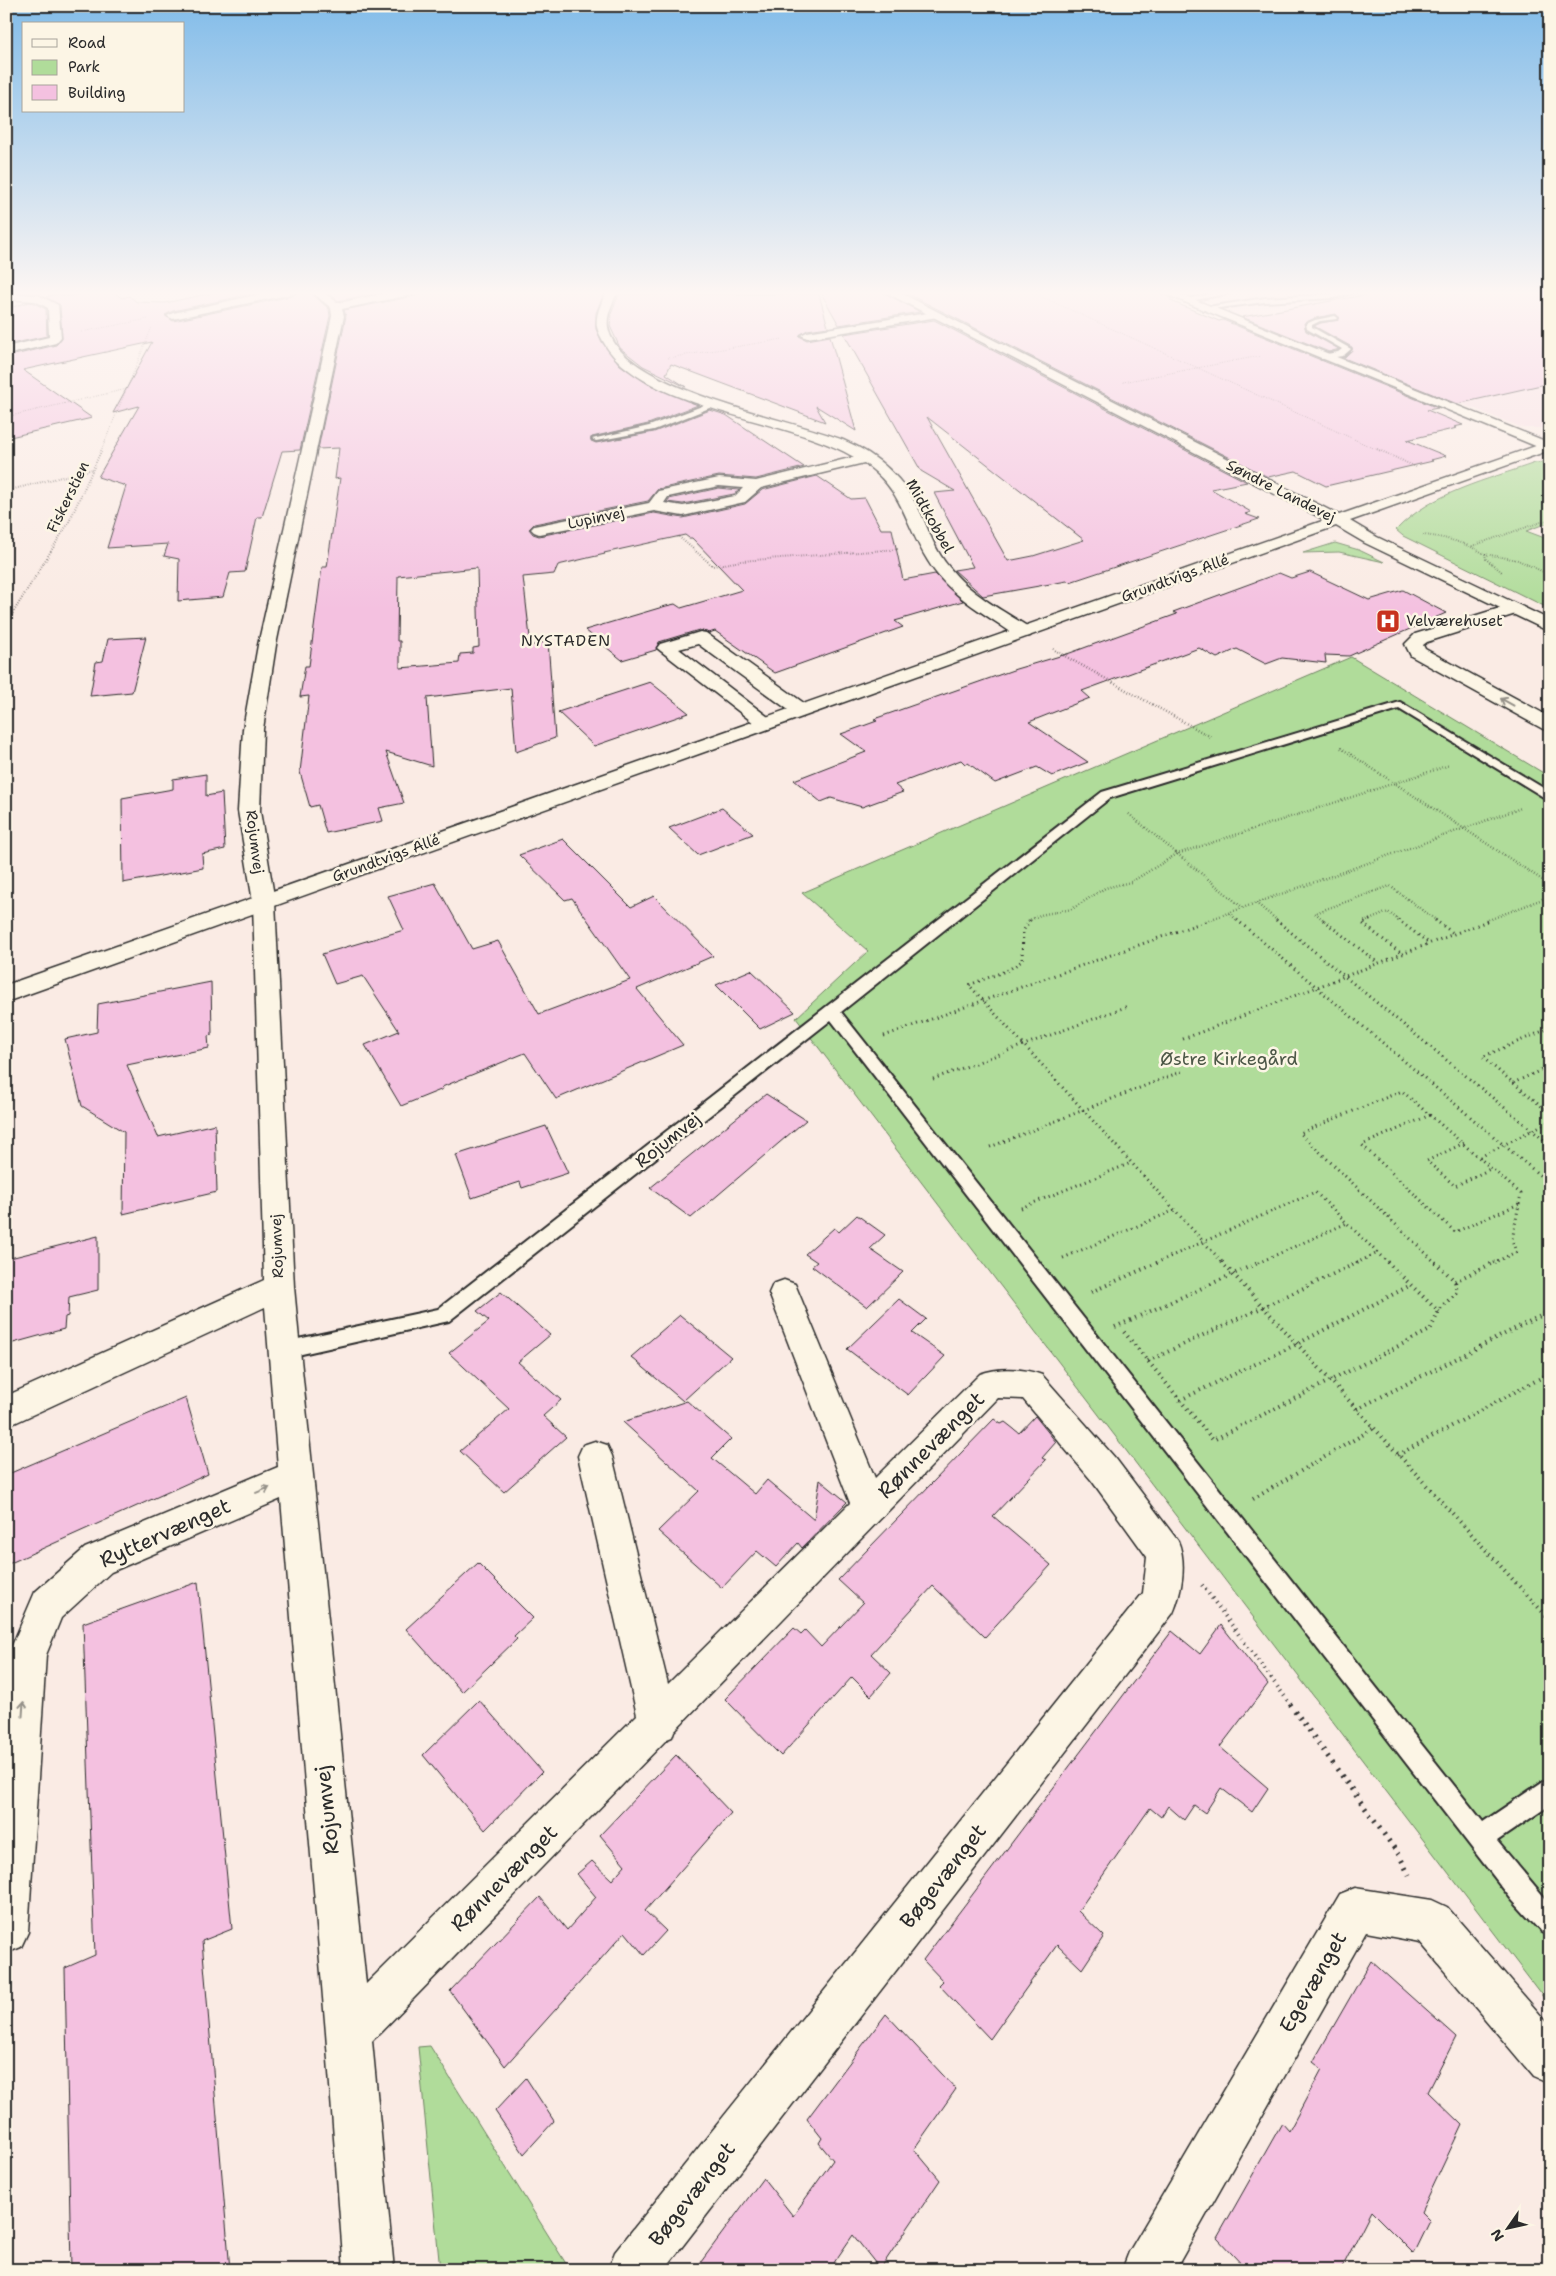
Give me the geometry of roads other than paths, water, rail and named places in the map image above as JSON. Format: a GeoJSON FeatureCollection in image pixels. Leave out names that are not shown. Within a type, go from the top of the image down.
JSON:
{"type":"FeatureCollection","features":[{"type":"Feature","properties":{"kind":"street","name":"Rojumvej"},"geometry":{"type":"LineString","coordinates":[[320,397],[266,645],[253,729],[249,811],[264,902],[279,1287],[284,1350],[349,2033],[369,2270]]}},
{"type":"Feature","properties":{"kind":"street","name":"Midtkobbel"},"geometry":{"type":"LineString","coordinates":[[694,397],[713,405],[803,431],[840,444],[866,458],[887,475],[902,494],[926,547],[943,571],[963,591],[1024,632]]}},
{"type":"Feature","properties":{"kind":"street","name":"Søndre Landevej"},"geometry":{"type":"LineString","coordinates":[[1095,397],[1339,520],[1371,540],[1513,608],[1550,628]]}},
{"type":"Feature","properties":{"kind":"street"},"geometry":{"type":"LineString","coordinates":[[1424,397],[1548,447]]}},
{"type":"Feature","properties":{"kind":"street","name":"Grundtvigs Allé"},"geometry":{"type":"LineString","coordinates":[[6,994],[801,710],[1548,447]]}},
{"type":"Feature","properties":{"kind":"street","name":"Lupinvej"},"geometry":{"type":"LineString","coordinates":[[649,507],[663,494],[719,482],[756,485],[866,458]]}},
{"type":"Feature","properties":{"kind":"street","name":"Lupinvej"},"geometry":{"type":"LineString","coordinates":[[539,529],[649,507],[683,511],[740,498],[756,485]]}},
{"type":"Feature","properties":{"kind":"street"},"geometry":{"type":"LineString","coordinates":[[1513,608],[1421,638],[1414,644],[1417,652],[1550,725]]}},
{"type":"Feature","properties":{"kind":"street"},"geometry":{"type":"LineString","coordinates":[[766,723],[666,648],[700,637],[801,710]]}},
{"type":"Feature","properties":{"kind":"street"},"geometry":{"type":"LineString","coordinates":[[6,1412],[279,1287]]}},
{"type":"Feature","properties":{"kind":"street","name":"Rønnevænget"},"geometry":{"type":"LineString","coordinates":[[784,1293],[869,1506]]}},
{"type":"Feature","properties":{"kind":"street","name":"Rønnevænget"},"geometry":{"type":"LineString","coordinates":[[349,2033],[658,1723],[869,1506],[991,1384],[1031,1385],[1104,1470],[1165,1553]]}},
{"type":"Feature","properties":{"kind":"street"},"geometry":{"type":"LineString","coordinates":[[595,1456],[658,1723]]}},
{"type":"Feature","properties":{"kind":"street","name":"Ryttervænget"},"geometry":{"type":"LineString","coordinates":[[6,1932],[27,1655],[48,1605],[98,1560],[295,1476]]}},
{"type":"Feature","properties":{"kind":"street","name":"Bøgevænget"},"geometry":{"type":"LineString","coordinates":[[633,2270],[1160,1600],[1165,1553]]}},
{"type":"Feature","properties":{"kind":"street","name":"Egevænget"},"geometry":{"type":"LineString","coordinates":[[1146,2270],[1355,1909],[1432,1922],[1546,2056]]}},
{"type":"Feature","properties":{"kind":"lane"},"geometry":{"type":"LineString","coordinates":[[596,439],[651,428],[713,405]]}},
{"type":"Feature","properties":{"kind":"lane","name":"Rojumvej"},"geometry":{"type":"LineString","coordinates":[[284,1350],[443,1316],[1106,795],[1400,704],[1550,797]]}},
{"type":"Feature","properties":{"kind":"lane"},"geometry":{"type":"LineString","coordinates":[[832,1012],[1521,1891],[1550,1923]]}},
{"type":"Feature","properties":{"kind":"lane"},"geometry":{"type":"LineString","coordinates":[[1481,1838],[1550,1790]]}},
{"type":"Feature","properties":{"kind":"place","name":"Velværehuset"},"geometry":{"type":"Point","coordinates":[1388,621]}},
{"type":"Feature","properties":{"kind":"district","name":"NYSTADEN"},"geometry":{"type":"Point","coordinates":[566,640]}},
{"type":"Feature","properties":{"kind":"park label","name":"Østre Kirkegård"},"geometry":{"type":"Point","coordinates":[1229,1059]}}]}
